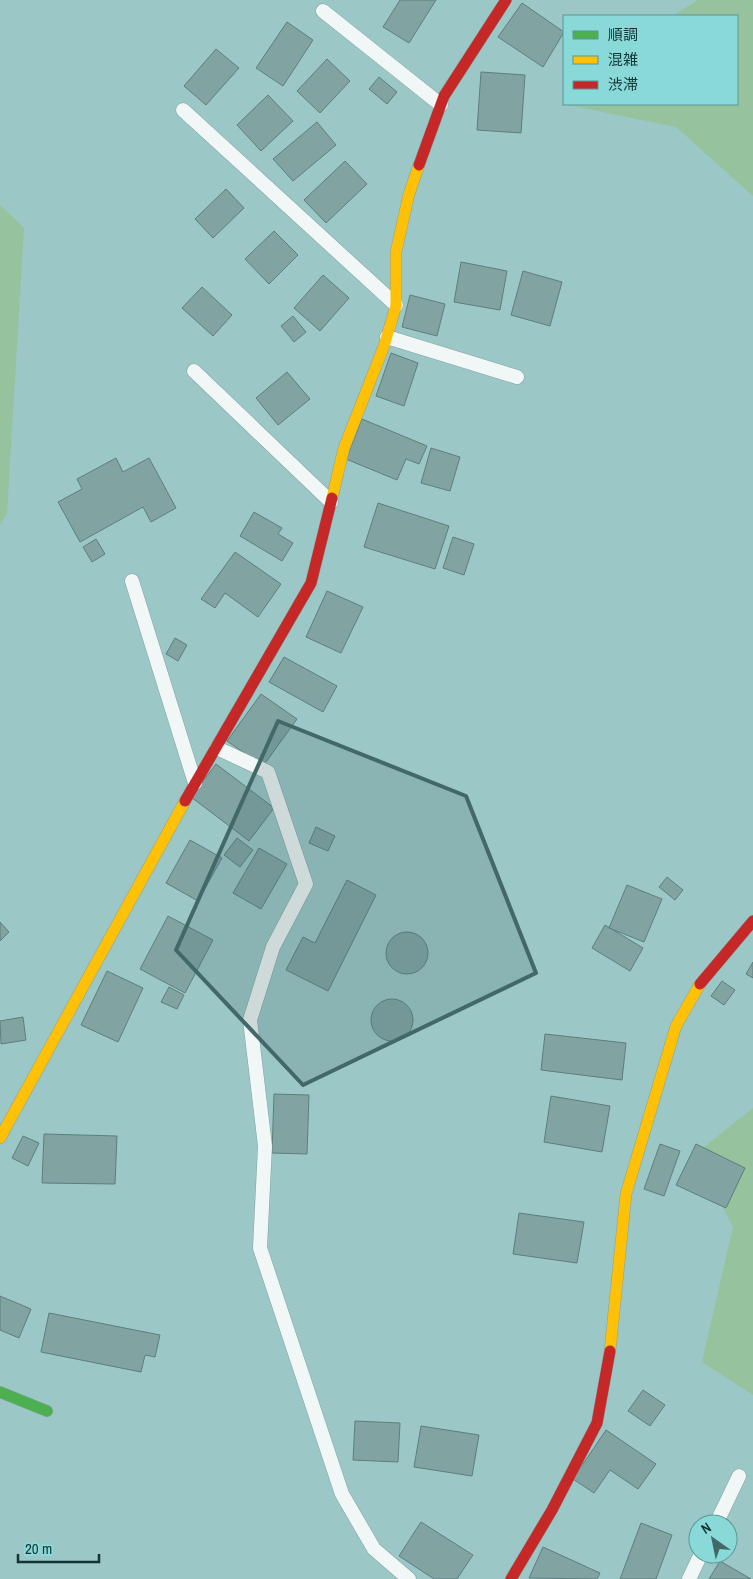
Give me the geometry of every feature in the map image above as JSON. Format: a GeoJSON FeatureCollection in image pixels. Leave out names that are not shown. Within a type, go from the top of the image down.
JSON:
{"type":"FeatureCollection","features":[{"type":"Feature","properties":{"kind":"street"},"geometry":{"type":"LineString","coordinates":[[0,1138],[195,783],[311,583],[344,448],[387,337],[396,306],[396,252],[409,194],[444,96],[506,0]]}},
{"type":"Feature","properties":{"kind":"street"},"geometry":{"type":"LineString","coordinates":[[511,1579],[552,1510],[597,1423],[609,1361],[626,1194],[676,1026],[703,978],[753,921]]}},
{"type":"Feature","properties":{"kind":"street"},"geometry":{"type":"LineString","coordinates":[[0,1392],[47,1411]]}},
{"type":"Feature","properties":{"kind":"lane"},"geometry":{"type":"LineString","coordinates":[[323,11],[441,105]]}},
{"type":"Feature","properties":{"kind":"lane"},"geometry":{"type":"LineString","coordinates":[[183,110],[396,306]]}},
{"type":"Feature","properties":{"kind":"lane"},"geometry":{"type":"LineString","coordinates":[[387,337],[517,377]]}},
{"type":"Feature","properties":{"kind":"lane"},"geometry":{"type":"LineString","coordinates":[[194,371],[331,502]]}},
{"type":"Feature","properties":{"kind":"lane"},"geometry":{"type":"LineString","coordinates":[[132,581],[195,783]]}},
{"type":"Feature","properties":{"kind":"lane"},"geometry":{"type":"LineString","coordinates":[[216,748],[268,772],[306,884],[273,946],[250,1020],[265,1146],[260,1248],[342,1494],[374,1549],[409,1579]]}},
{"type":"Feature","properties":{"kind":"lane"},"geometry":{"type":"LineString","coordinates":[[721,1514],[739,1476]]}},
{"type":"Feature","properties":{"kind":"lane"},"geometry":{"type":"LineString","coordinates":[[689,1579],[696,1564]]}},
{"type":"Feature","properties":{"kind":"highlighted area"},"geometry":{"type":"Polygon","coordinates":[[[278,721],[466,796],[536,973],[303,1085],[176,950],[278,721]]]}},
{"type":"Feature","properties":{"kind":"green space"},"geometry":{"type":"Polygon","coordinates":[[[698,0],[753,0],[753,196],[676,127],[569,105],[738,105],[738,15],[674,15],[698,0]]]}},
{"type":"Feature","properties":{"kind":"green space"},"geometry":{"type":"Polygon","coordinates":[[[0,205],[24,228],[7,513],[0,525],[0,205]]]}},
{"type":"Feature","properties":{"kind":"green space"},"geometry":{"type":"Polygon","coordinates":[[[753,1108],[753,1395],[702,1362],[733,1227],[695,1154],[753,1108]]]}},
{"type":"Feature","properties":{"kind":"building"},"geometry":{"type":"Polygon","coordinates":[[[400,0],[436,0],[409,43],[383,27],[400,0]]]}},
{"type":"Feature","properties":{"kind":"building"},"geometry":{"type":"Polygon","coordinates":[[[522,3],[563,31],[543,67],[498,37],[522,3]]]}},
{"type":"Feature","properties":{"kind":"building"},"geometry":{"type":"Polygon","coordinates":[[[287,22],[313,40],[283,86],[256,68],[287,22]]]}},
{"type":"Feature","properties":{"kind":"building"},"geometry":{"type":"Polygon","coordinates":[[[216,49],[239,68],[206,105],[184,86],[216,49]]]}},
{"type":"Feature","properties":{"kind":"building"},"geometry":{"type":"Polygon","coordinates":[[[327,59],[350,81],[320,113],[297,91],[327,59]]]}},
{"type":"Feature","properties":{"kind":"building"},"geometry":{"type":"Polygon","coordinates":[[[481,72],[525,75],[521,133],[477,130],[481,72]]]}},
{"type":"Feature","properties":{"kind":"building"},"geometry":{"type":"Polygon","coordinates":[[[379,77],[397,92],[387,104],[369,89],[379,77]]]}},
{"type":"Feature","properties":{"kind":"building"},"geometry":{"type":"Polygon","coordinates":[[[268,95],[293,121],[261,151],[237,125],[268,95]]]}},
{"type":"Feature","properties":{"kind":"building"},"geometry":{"type":"Polygon","coordinates":[[[317,122],[336,145],[293,181],[273,159],[317,122]]]}},
{"type":"Feature","properties":{"kind":"building"},"geometry":{"type":"Polygon","coordinates":[[[345,161],[367,184],[326,223],[304,200],[345,161]]]}},
{"type":"Feature","properties":{"kind":"building"},"geometry":{"type":"Polygon","coordinates":[[[226,189],[244,208],[213,238],[195,219],[226,189]]]}},
{"type":"Feature","properties":{"kind":"building"},"geometry":{"type":"Polygon","coordinates":[[[274,231],[298,255],[269,284],[245,259],[274,231]]]}},
{"type":"Feature","properties":{"kind":"building"},"geometry":{"type":"Polygon","coordinates":[[[461,262],[507,271],[500,310],[454,302],[461,262]]]}},
{"type":"Feature","properties":{"kind":"building"},"geometry":{"type":"Polygon","coordinates":[[[523,271],[562,282],[550,326],[511,315],[523,271]]]}},
{"type":"Feature","properties":{"kind":"building"},"geometry":{"type":"Polygon","coordinates":[[[323,275],[349,298],[320,331],[294,308],[323,275]]]}},
{"type":"Feature","properties":{"kind":"building"},"geometry":{"type":"Polygon","coordinates":[[[202,287],[232,315],[213,336],[182,308],[202,287]]]}},
{"type":"Feature","properties":{"kind":"building"},"geometry":{"type":"Polygon","coordinates":[[[410,295],[445,304],[437,336],[402,327],[410,295]]]}},
{"type":"Feature","properties":{"kind":"building"},"geometry":{"type":"Polygon","coordinates":[[[293,316],[306,332],[294,342],[281,326],[293,316]]]}},
{"type":"Feature","properties":{"kind":"building"},"geometry":{"type":"Polygon","coordinates":[[[391,353],[418,363],[404,406],[376,396],[391,353]]]}},
{"type":"Feature","properties":{"kind":"building"},"geometry":{"type":"Polygon","coordinates":[[[287,372],[310,399],[278,425],[256,398],[287,372]]]}},
{"type":"Feature","properties":{"kind":"building"},"geometry":{"type":"Polygon","coordinates":[[[362,419],[427,446],[419,464],[406,459],[397,480],[346,459],[362,419]]]}},
{"type":"Feature","properties":{"kind":"building"},"geometry":{"type":"Polygon","coordinates":[[[431,448],[460,457],[450,491],[421,483],[431,448]]]}},
{"type":"Feature","properties":{"kind":"building"},"geometry":{"type":"Polygon","coordinates":[[[116,458],[123,472],[149,458],[176,508],[151,522],[143,507],[80,542],[58,502],[82,489],[77,479],[116,458]]]}},
{"type":"Feature","properties":{"kind":"building"},"geometry":{"type":"Polygon","coordinates":[[[378,503],[449,526],[435,569],[364,547],[378,503]]]}},
{"type":"Feature","properties":{"kind":"building"},"geometry":{"type":"Polygon","coordinates":[[[254,512],[282,528],[278,534],[293,543],[282,561],[240,536],[254,512]]]}},
{"type":"Feature","properties":{"kind":"building"},"geometry":{"type":"Polygon","coordinates":[[[453,537],[474,544],[464,575],[443,568],[453,537]]]}},
{"type":"Feature","properties":{"kind":"building"},"geometry":{"type":"Polygon","coordinates":[[[96,539],[105,554],[92,562],[83,547],[96,539]]]}},
{"type":"Feature","properties":{"kind":"building"},"geometry":{"type":"Polygon","coordinates":[[[235,552],[281,584],[258,617],[225,593],[215,608],[201,599],[235,552]]]}},
{"type":"Feature","properties":{"kind":"building"},"geometry":{"type":"Polygon","coordinates":[[[327,591],[363,607],[341,653],[306,637],[327,591]]]}},
{"type":"Feature","properties":{"kind":"building"},"geometry":{"type":"Polygon","coordinates":[[[175,638],[187,645],[178,661],[166,654],[175,638]]]}},
{"type":"Feature","properties":{"kind":"building"},"geometry":{"type":"Polygon","coordinates":[[[284,657],[337,686],[323,712],[269,682],[284,657]]]}},
{"type":"Feature","properties":{"kind":"building"},"geometry":{"type":"Polygon","coordinates":[[[261,694],[297,719],[263,766],[227,741],[261,694]]]}},
{"type":"Feature","properties":{"kind":"building"},"geometry":{"type":"Polygon","coordinates":[[[216,764],[274,808],[249,841],[191,797],[216,764]]]}},
{"type":"Feature","properties":{"kind":"building"},"geometry":{"type":"Polygon","coordinates":[[[316,827],[335,836],[328,851],[309,843],[316,827]]]}},
{"type":"Feature","properties":{"kind":"building"},"geometry":{"type":"Polygon","coordinates":[[[237,838],[253,850],[240,867],[224,855],[237,838]]]}},
{"type":"Feature","properties":{"kind":"building"},"geometry":{"type":"Polygon","coordinates":[[[190,840],[222,858],[198,901],[166,883],[190,840]]]}},
{"type":"Feature","properties":{"kind":"building"},"geometry":{"type":"Polygon","coordinates":[[[259,848],[287,864],[261,909],[233,893],[259,848]]]}},
{"type":"Feature","properties":{"kind":"building"},"geometry":{"type":"Polygon","coordinates":[[[667,877],[683,890],[675,900],[659,887],[667,877]]]}},
{"type":"Feature","properties":{"kind":"building"},"geometry":{"type":"Polygon","coordinates":[[[347,880],[376,895],[328,991],[286,970],[303,937],[315,943],[347,880]]]}},
{"type":"Feature","properties":{"kind":"building"},"geometry":{"type":"Polygon","coordinates":[[[627,885],[662,899],[644,942],[609,928],[627,885]]]}},
{"type":"Feature","properties":{"kind":"building"},"geometry":{"type":"Polygon","coordinates":[[[168,916],[213,940],[185,993],[140,969],[168,916]]]}},
{"type":"Feature","properties":{"kind":"building"},"geometry":{"type":"Polygon","coordinates":[[[0,922],[9,932],[0,941],[0,922]]]}},
{"type":"Feature","properties":{"kind":"building"},"geometry":{"type":"Polygon","coordinates":[[[605,925],[643,948],[630,971],[592,948],[605,925]]]}},
{"type":"Feature","properties":{"kind":"building"},"geometry":{"type":"Polygon","coordinates":[[[407,932],[422,938],[428,953],[422,968],[407,974],[392,968],[386,953],[392,938],[407,932]]]}},
{"type":"Feature","properties":{"kind":"building"},"geometry":{"type":"Polygon","coordinates":[[[753,962],[753,978],[746,974],[753,962]]]}},
{"type":"Feature","properties":{"kind":"building"},"geometry":{"type":"Polygon","coordinates":[[[107,971],[143,988],[118,1042],[81,1025],[107,971]]]}},
{"type":"Feature","properties":{"kind":"building"},"geometry":{"type":"Polygon","coordinates":[[[722,981],[735,990],[724,1005],[711,996],[722,981]]]}},
{"type":"Feature","properties":{"kind":"building"},"geometry":{"type":"Polygon","coordinates":[[[169,987],[184,995],[177,1009],[161,1002],[169,987]]]}},
{"type":"Feature","properties":{"kind":"building"},"geometry":{"type":"Polygon","coordinates":[[[396,999],[404,1002],[410,1008],[413,1020],[410,1032],[404,1038],[388,1041],[380,1038],[374,1032],[371,1016],[374,1008],[380,1002],[396,999]]]}},
{"type":"Feature","properties":{"kind":"building"},"geometry":{"type":"Polygon","coordinates":[[[23,1017],[26,1040],[1,1044],[0,1021],[23,1017]]]}},
{"type":"Feature","properties":{"kind":"building"},"geometry":{"type":"Polygon","coordinates":[[[545,1034],[626,1043],[622,1080],[541,1070],[545,1034]]]}},
{"type":"Feature","properties":{"kind":"building"},"geometry":{"type":"Polygon","coordinates":[[[274,1094],[309,1095],[307,1154],[272,1153],[274,1094]]]}},
{"type":"Feature","properties":{"kind":"building"},"geometry":{"type":"Polygon","coordinates":[[[551,1096],[610,1106],[602,1152],[544,1142],[551,1096]]]}},
{"type":"Feature","properties":{"kind":"building"},"geometry":{"type":"Polygon","coordinates":[[[44,1134],[117,1136],[115,1184],[42,1183],[44,1134]]]}},
{"type":"Feature","properties":{"kind":"building"},"geometry":{"type":"Polygon","coordinates":[[[23,1136],[39,1143],[28,1166],[12,1158],[23,1136]]]}},
{"type":"Feature","properties":{"kind":"building"},"geometry":{"type":"Polygon","coordinates":[[[660,1144],[680,1151],[664,1196],[644,1189],[660,1144]]]}},
{"type":"Feature","properties":{"kind":"building"},"geometry":{"type":"Polygon","coordinates":[[[696,1144],[745,1168],[726,1208],[676,1185],[696,1144]]]}},
{"type":"Feature","properties":{"kind":"building"},"geometry":{"type":"Polygon","coordinates":[[[519,1213],[584,1222],[577,1263],[513,1254],[519,1213]]]}},
{"type":"Feature","properties":{"kind":"building"},"geometry":{"type":"Polygon","coordinates":[[[0,1296],[31,1309],[19,1338],[0,1330],[0,1296]]]}},
{"type":"Feature","properties":{"kind":"building"},"geometry":{"type":"Polygon","coordinates":[[[49,1313],[160,1335],[155,1357],[145,1355],[141,1372],[41,1352],[49,1313]]]}},
{"type":"Feature","properties":{"kind":"building"},"geometry":{"type":"Polygon","coordinates":[[[643,1390],[665,1405],[650,1426],[628,1411],[643,1390]]]}},
{"type":"Feature","properties":{"kind":"building"},"geometry":{"type":"Polygon","coordinates":[[[355,1421],[400,1423],[398,1462],[353,1460],[355,1421]]]}},
{"type":"Feature","properties":{"kind":"building"},"geometry":{"type":"Polygon","coordinates":[[[421,1426],[479,1435],[472,1476],[414,1467],[421,1426]]]}},
{"type":"Feature","properties":{"kind":"building"},"geometry":{"type":"Polygon","coordinates":[[[606,1430],[656,1464],[638,1489],[610,1470],[594,1493],[573,1479],[606,1430]]]}},
{"type":"Feature","properties":{"kind":"building"},"geometry":{"type":"Polygon","coordinates":[[[421,1522],[473,1555],[457,1579],[434,1579],[399,1556],[421,1522]]]}},
{"type":"Feature","properties":{"kind":"building"},"geometry":{"type":"Polygon","coordinates":[[[641,1523],[672,1535],[656,1579],[620,1579],[641,1523]]]}},
{"type":"Feature","properties":{"kind":"building"},"geometry":{"type":"Polygon","coordinates":[[[543,1547],[600,1573],[597,1579],[529,1578],[543,1547]]]}},
{"type":"Feature","properties":{"kind":"building"},"geometry":{"type":"Polygon","coordinates":[[[718,1564],[725,1564],[751,1579],[709,1579],[718,1564]]]}},
{"type":"Feature","properties":{"kind":"traffic: fast"},"geometry":{"type":"LineString","coordinates":[[0,1392],[47,1411]]}},
{"type":"Feature","properties":{"kind":"traffic: slow"},"geometry":{"type":"LineString","coordinates":[[332,498],[344,448],[384,346],[396,306],[396,252],[409,194],[419,165]]}},
{"type":"Feature","properties":{"kind":"traffic: slow"},"geometry":{"type":"LineString","coordinates":[[0,1138],[185,801]]}},
{"type":"Feature","properties":{"kind":"traffic: slow"},"geometry":{"type":"LineString","coordinates":[[610,1351],[626,1194],[676,1026],[700,984]]}},
{"type":"Feature","properties":{"kind":"traffic: jam"},"geometry":{"type":"LineString","coordinates":[[419,165],[444,96],[506,0]]}},
{"type":"Feature","properties":{"kind":"traffic: jam"},"geometry":{"type":"LineString","coordinates":[[185,801],[311,583],[332,498]]}},
{"type":"Feature","properties":{"kind":"traffic: jam"},"geometry":{"type":"LineString","coordinates":[[700,984],[753,921]]}},
{"type":"Feature","properties":{"kind":"traffic: jam"},"geometry":{"type":"LineString","coordinates":[[511,1579],[552,1510],[597,1423],[610,1351]]}}]}
